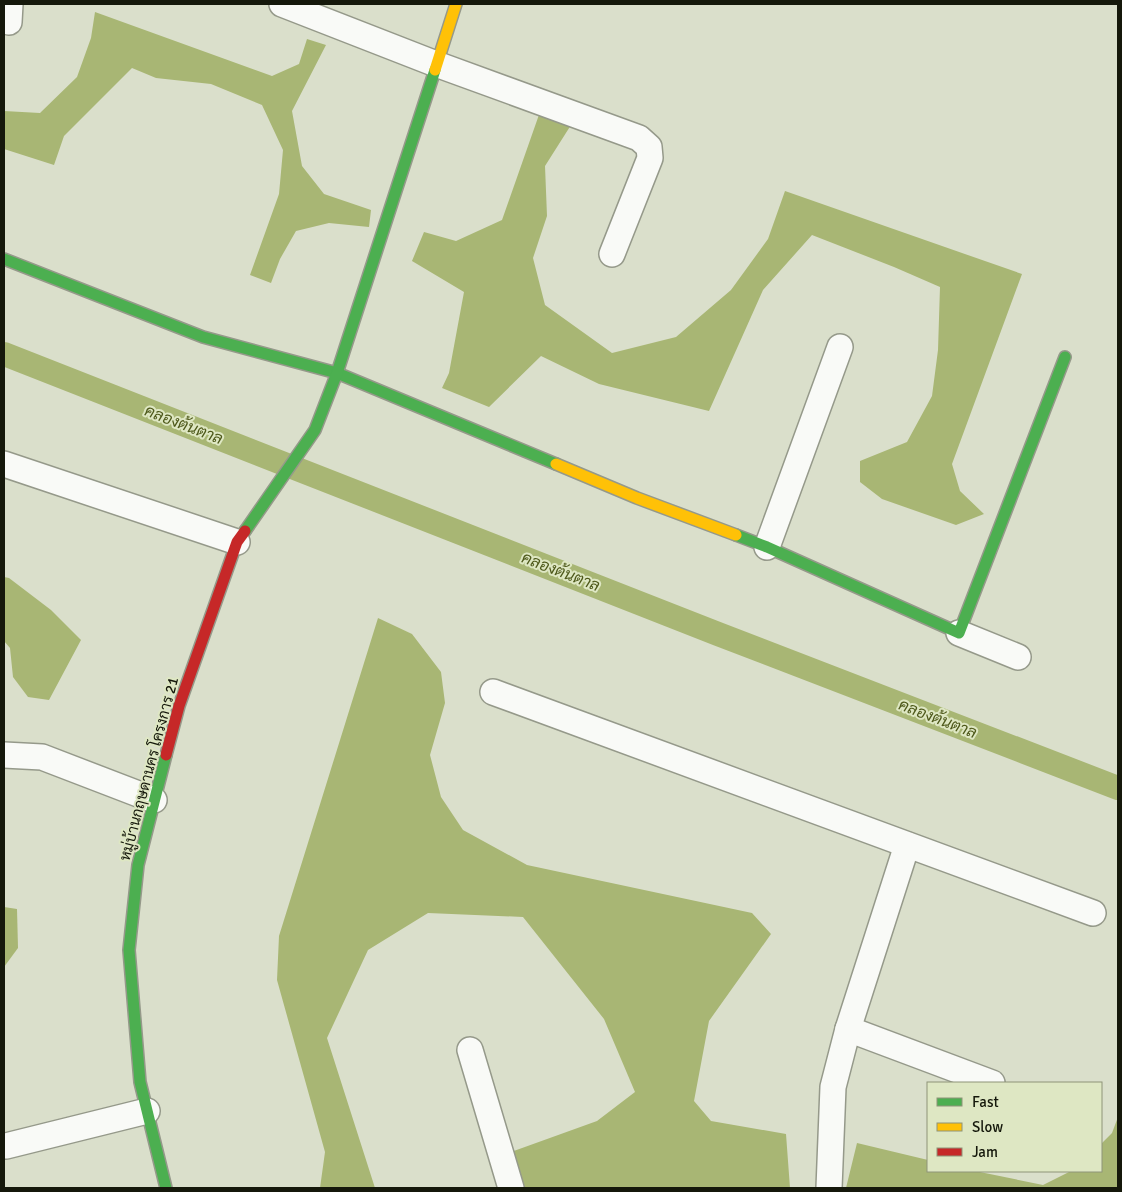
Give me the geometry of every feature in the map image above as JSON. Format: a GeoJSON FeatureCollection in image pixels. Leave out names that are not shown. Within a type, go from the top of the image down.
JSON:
{"type":"FeatureCollection","features":[{"type":"Feature","properties":{"kind":"street"},"geometry":{"type":"LineString","coordinates":[[282,4],[436,64],[638,138],[649,147],[650,158],[612,254]]}},
{"type":"Feature","properties":{"kind":"street","name":"หมู่บ้านกฤษดานคร โครงการ 21"},"geometry":{"type":"LineString","coordinates":[[166,1188],[140,1082],[129,950],[138,865],[179,706],[237,542],[315,430],[338,373],[456,4]]}},
{"type":"Feature","properties":{"kind":"street"},"geometry":{"type":"LineString","coordinates":[[4,259],[203,337],[338,373],[637,498],[767,547],[959,633],[1018,657]]}},
{"type":"Feature","properties":{"kind":"street"},"geometry":{"type":"LineString","coordinates":[[767,547],[840,347]]}},
{"type":"Feature","properties":{"kind":"street"},"geometry":{"type":"LineString","coordinates":[[959,633],[1065,357]]}},
{"type":"Feature","properties":{"kind":"street"},"geometry":{"type":"LineString","coordinates":[[4,464],[237,542]]}},
{"type":"Feature","properties":{"kind":"street"},"geometry":{"type":"LineString","coordinates":[[493,692],[1093,913]]}},
{"type":"Feature","properties":{"kind":"street"},"geometry":{"type":"LineString","coordinates":[[4,755],[42,757],[154,800]]}},
{"type":"Feature","properties":{"kind":"street"},"geometry":{"type":"LineString","coordinates":[[829,1188],[833,1088],[848,1029],[907,845]]}},
{"type":"Feature","properties":{"kind":"street"},"geometry":{"type":"LineString","coordinates":[[848,1029],[989,1082]]}},
{"type":"Feature","properties":{"kind":"street"},"geometry":{"type":"LineString","coordinates":[[470,1050],[512,1188]]}},
{"type":"Feature","properties":{"kind":"street"},"geometry":{"type":"LineString","coordinates":[[6,1146],[147,1111]]}},
{"type":"Feature","properties":{"kind":"shaded area"},"geometry":{"type":"Polygon","coordinates":[[[95,12],[272,76],[299,64],[307,39],[326,45],[292,111],[302,166],[324,194],[371,210],[369,227],[329,223],[296,231],[280,259],[271,283],[250,275],[279,194],[283,150],[262,105],[211,84],[156,78],[132,68],[64,136],[54,165],[4,149],[4,111],[40,113],[77,77],[91,38],[95,12]]]}},
{"type":"Feature","properties":{"kind":"shaded area"},"geometry":{"type":"Polygon","coordinates":[[[541,109],[571,125],[545,166],[547,216],[533,258],[545,305],[612,353],[676,337],[731,290],[768,239],[785,191],[1022,274],[952,464],[960,491],[984,514],[956,525],[882,499],[860,482],[860,461],[907,442],[932,396],[938,350],[940,287],[812,235],[763,290],[709,411],[599,384],[541,356],[489,407],[442,388],[449,373],[464,292],[412,261],[424,232],[456,241],[502,220],[541,109]]]}},
{"type":"Feature","properties":{"kind":"shaded area"},"geometry":{"type":"Polygon","coordinates":[[[4,577],[9,578],[51,610],[81,640],[49,700],[28,697],[13,677],[10,648],[4,641],[4,577]]]}},
{"type":"Feature","properties":{"kind":"shaded area"},"geometry":{"type":"Polygon","coordinates":[[[378,618],[412,634],[441,672],[445,703],[430,755],[441,797],[463,830],[527,865],[752,913],[771,934],[709,1021],[694,1101],[711,1121],[786,1134],[790,1188],[521,1188],[511,1152],[597,1121],[635,1092],[604,1019],[523,917],[428,913],[368,950],[327,1038],[375,1188],[320,1188],[325,1152],[277,980],[279,936],[378,618]]]}},
{"type":"Feature","properties":{"kind":"shaded area"},"geometry":{"type":"Polygon","coordinates":[[[4,907],[17,909],[18,948],[4,967],[4,907]]]}},
{"type":"Feature","properties":{"kind":"shaded area"},"geometry":{"type":"Polygon","coordinates":[[[1118,1117],[1118,1188],[846,1188],[857,1143],[927,1160],[927,1172],[980,1172],[1043,1185],[1069,1172],[1102,1172],[1102,1143],[1112,1133],[1118,1117]]]}},
{"type":"Feature","properties":{"kind":"waterway","name":"คลองต้นตาล"},"geometry":{"type":"LineString","coordinates":[[4,354],[718,634],[1118,788]]}},
{"type":"Feature","properties":{"kind":"traffic: fast"},"geometry":{"type":"LineString","coordinates":[[245,531],[315,430],[337,373],[435,70]]}},
{"type":"Feature","properties":{"kind":"traffic: fast"},"geometry":{"type":"LineString","coordinates":[[4,259],[203,337],[337,373],[556,464]]}},
{"type":"Feature","properties":{"kind":"traffic: fast"},"geometry":{"type":"LineString","coordinates":[[736,535],[959,633],[1065,357]]}},
{"type":"Feature","properties":{"kind":"traffic: fast"},"geometry":{"type":"LineString","coordinates":[[166,755],[138,865],[129,950],[140,1082],[166,1188]]}},
{"type":"Feature","properties":{"kind":"traffic: slow"},"geometry":{"type":"LineString","coordinates":[[435,70],[456,4]]}},
{"type":"Feature","properties":{"kind":"traffic: slow"},"geometry":{"type":"LineString","coordinates":[[556,464],[637,498],[736,535]]}},
{"type":"Feature","properties":{"kind":"traffic: jam"},"geometry":{"type":"LineString","coordinates":[[166,755],[179,706],[237,542],[245,531]]}}]}
